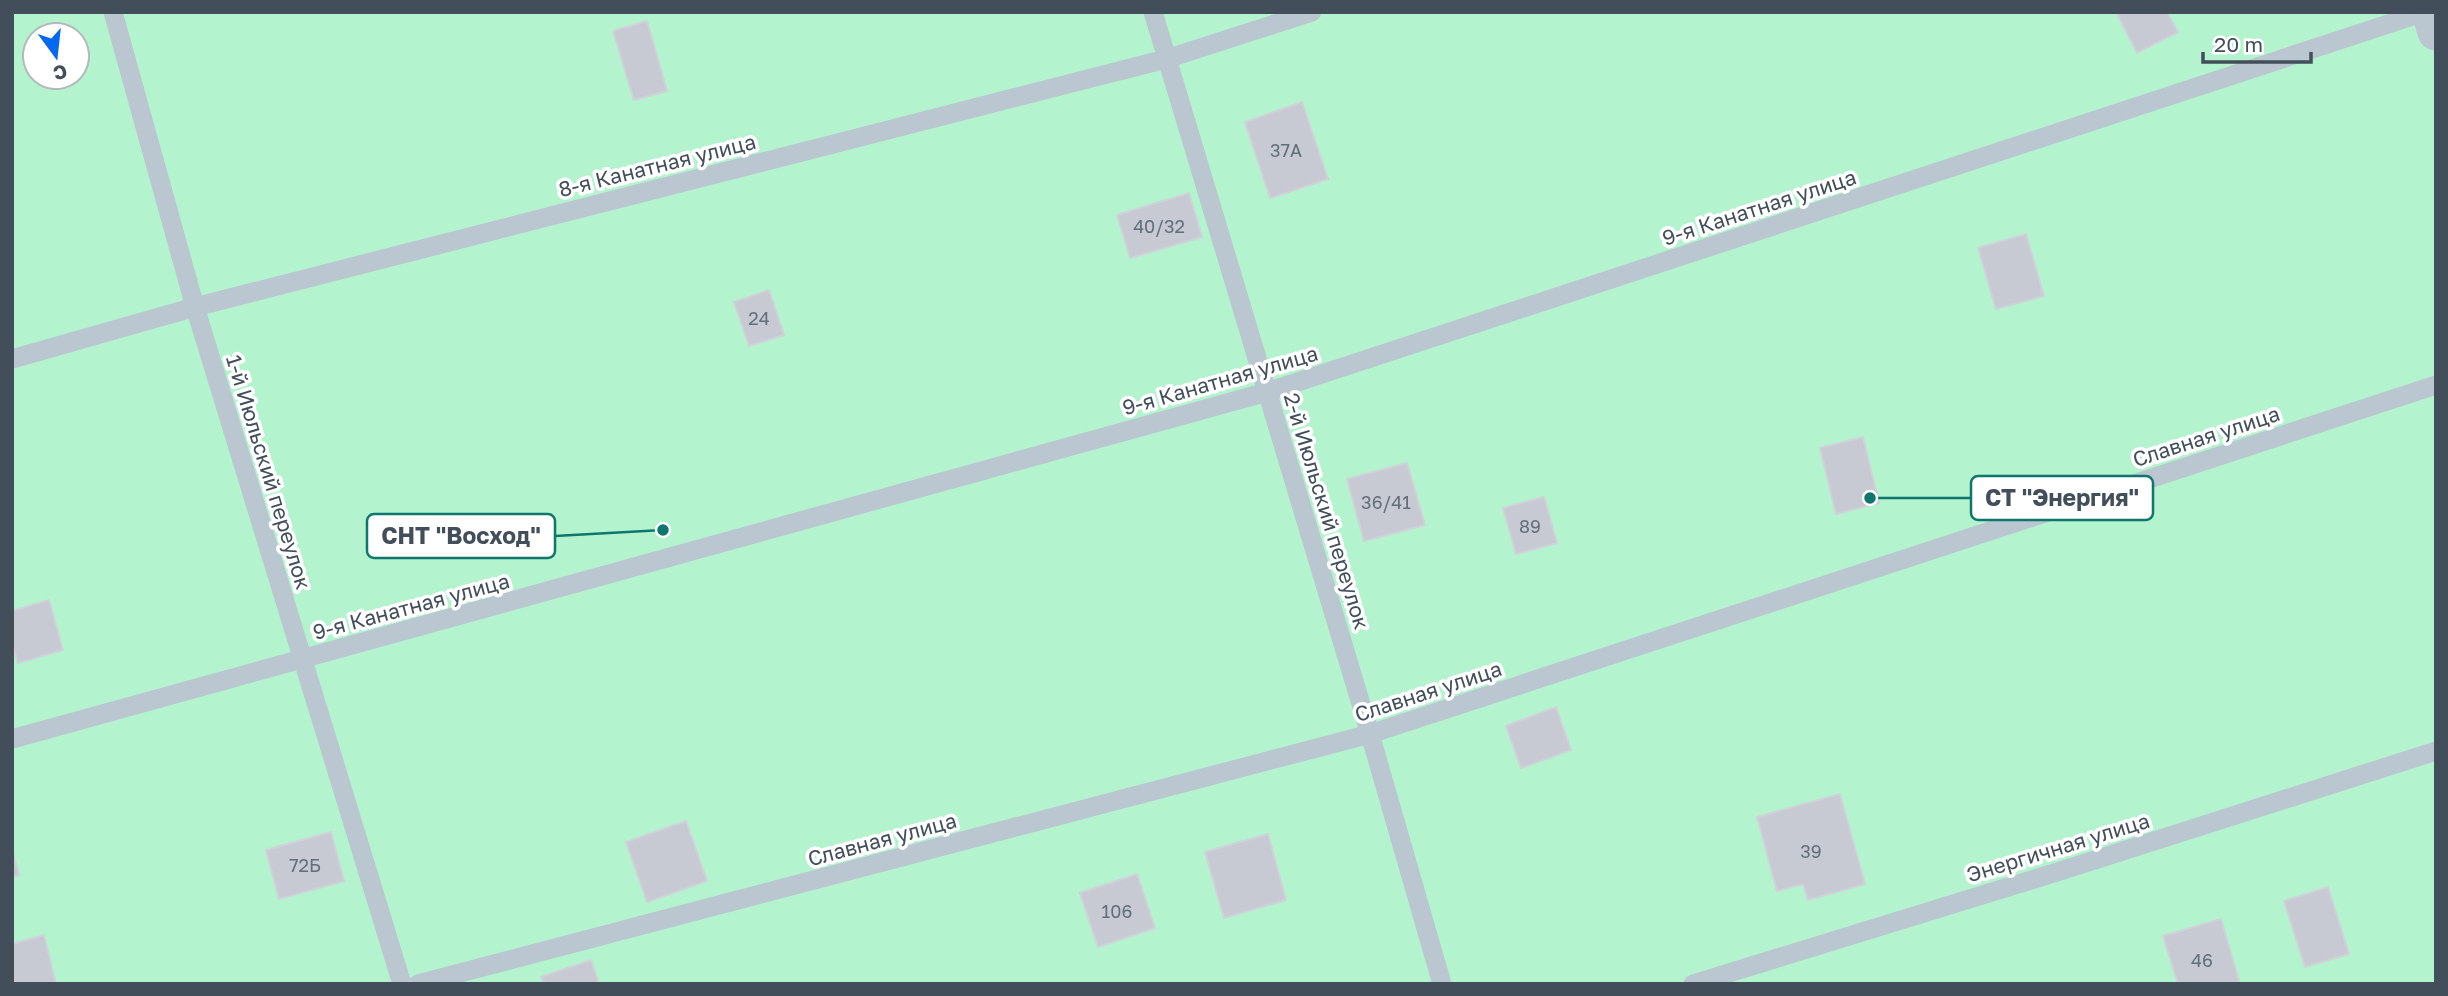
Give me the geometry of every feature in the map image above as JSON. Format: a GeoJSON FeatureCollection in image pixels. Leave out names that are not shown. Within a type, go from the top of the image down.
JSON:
{"type":"FeatureCollection","features":[{"type":"Feature","properties":{"kind":"street"},"geometry":{"type":"LineString","coordinates":[[2427,12],[2436,32]]}},
{"type":"Feature","properties":{"kind":"lane","name":"1-й Июльский переулок"},"geometry":{"type":"LineString","coordinates":[[113,12],[195,307],[402,984]]}},
{"type":"Feature","properties":{"kind":"lane","name":"2-й Июльский переулок"},"geometry":{"type":"LineString","coordinates":[[1153,12],[1370,734],[1442,984]]}},
{"type":"Feature","properties":{"kind":"lane","name":"8-я Канатная улица"},"geometry":{"type":"LineString","coordinates":[[12,359],[195,307],[1166,59],[1312,12]]}},
{"type":"Feature","properties":{"kind":"lane","name":"9-я Канатная улица"},"geometry":{"type":"LineString","coordinates":[[12,739],[1267,392],[2427,12]]}},
{"type":"Feature","properties":{"kind":"lane","name":"Славная улица"},"geometry":{"type":"LineString","coordinates":[[418,984],[1370,734],[2436,385]]}},
{"type":"Feature","properties":{"kind":"lane","name":"Энергичная улица"},"geometry":{"type":"LineString","coordinates":[[1693,984],[2054,873],[2436,751]]}},
{"type":"Feature","properties":{"kind":"green space"},"geometry":{"type":"Polygon","coordinates":[[[12,12],[2436,12],[2436,984],[12,984],[12,12]]]}},
{"type":"Feature","properties":{"kind":"building"},"geometry":{"type":"Polygon","coordinates":[[[2116,12],[2167,12],[2178,32],[2137,53],[2116,12]]]}},
{"type":"Feature","properties":{"kind":"building"},"geometry":{"type":"Polygon","coordinates":[[[647,21],[667,91],[634,100],[613,31],[647,21]]]}},
{"type":"Feature","properties":{"kind":"building"},"geometry":{"type":"Polygon","coordinates":[[[1302,102],[1328,179],[1270,198],[1245,122],[1302,102]]]}},
{"type":"Feature","properties":{"kind":"building"},"geometry":{"type":"Polygon","coordinates":[[[1189,193],[1202,237],[1130,258],[1117,215],[1189,193]]]}},
{"type":"Feature","properties":{"kind":"building"},"geometry":{"type":"Polygon","coordinates":[[[2026,234],[2044,296],[1996,309],[1978,248],[2026,234]]]}},
{"type":"Feature","properties":{"kind":"building"},"geometry":{"type":"Polygon","coordinates":[[[769,290],[784,335],[749,346],[734,302],[769,290]]]}},
{"type":"Feature","properties":{"kind":"building"},"geometry":{"type":"Polygon","coordinates":[[[1863,437],[1879,503],[1836,514],[1820,448],[1863,437]]]}},
{"type":"Feature","properties":{"kind":"building"},"geometry":{"type":"Polygon","coordinates":[[[1407,463],[1425,525],[1364,541],[1347,479],[1407,463]]]}},
{"type":"Feature","properties":{"kind":"building"},"geometry":{"type":"Polygon","coordinates":[[[1544,497],[1557,543],[1516,554],[1503,508],[1544,497]]]}},
{"type":"Feature","properties":{"kind":"building"},"geometry":{"type":"Polygon","coordinates":[[[49,600],[63,650],[18,663],[12,643],[12,611],[49,600]]]}},
{"type":"Feature","properties":{"kind":"building"},"geometry":{"type":"Polygon","coordinates":[[[1556,707],[1571,750],[1521,768],[1506,726],[1556,707]]]}},
{"type":"Feature","properties":{"kind":"building"},"geometry":{"type":"Polygon","coordinates":[[[1840,794],[1865,884],[1808,900],[1803,884],[1777,891],[1757,817],[1840,794]]]}},
{"type":"Feature","properties":{"kind":"building"},"geometry":{"type":"Polygon","coordinates":[[[686,821],[707,881],[647,902],[626,842],[686,821]]]}},
{"type":"Feature","properties":{"kind":"building"},"geometry":{"type":"Polygon","coordinates":[[[331,832],[344,881],[279,899],[266,850],[331,832]]]}},
{"type":"Feature","properties":{"kind":"building"},"geometry":{"type":"Polygon","coordinates":[[[1268,834],[1286,900],[1224,918],[1205,852],[1268,834]]]}},
{"type":"Feature","properties":{"kind":"building"},"geometry":{"type":"Polygon","coordinates":[[[12,850],[19,875],[12,877],[12,850]]]}},
{"type":"Feature","properties":{"kind":"building"},"geometry":{"type":"Polygon","coordinates":[[[1137,874],[1155,928],[1098,947],[1080,893],[1137,874]]]}},
{"type":"Feature","properties":{"kind":"building"},"geometry":{"type":"Polygon","coordinates":[[[2328,887],[2349,954],[2305,967],[2284,901],[2328,887]]]}},
{"type":"Feature","properties":{"kind":"building"},"geometry":{"type":"Polygon","coordinates":[[[2221,919],[2240,984],[2178,984],[2163,936],[2221,919]]]}},
{"type":"Feature","properties":{"kind":"building"},"geometry":{"type":"Polygon","coordinates":[[[44,935],[56,984],[12,984],[12,944],[44,935]]]}},
{"type":"Feature","properties":{"kind":"building"},"geometry":{"type":"Polygon","coordinates":[[[591,960],[599,984],[544,984],[541,977],[591,960]]]}},
{"type":"Feature","properties":{"kind":"place","name":"СТ \"Энергия\""},"geometry":{"type":"Point","coordinates":[1870,498]}},
{"type":"Feature","properties":{"kind":"place","name":"СНТ \"Восход\""},"geometry":{"type":"Point","coordinates":[663,530]}}]}
